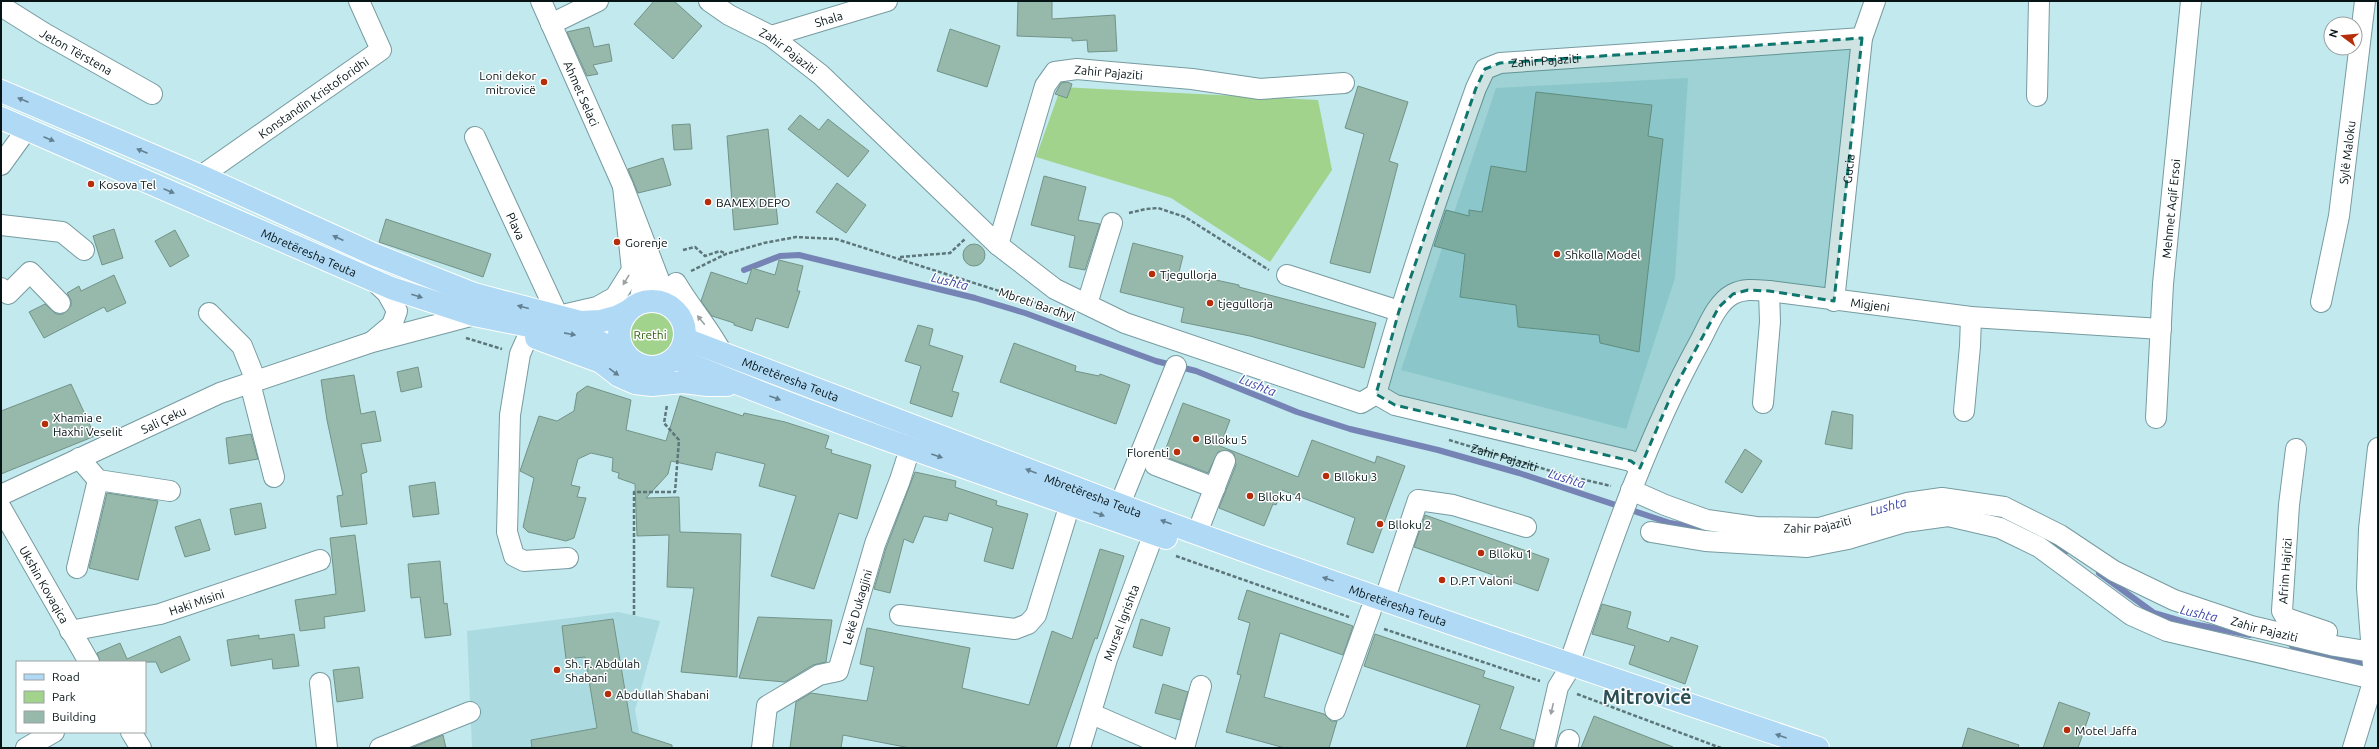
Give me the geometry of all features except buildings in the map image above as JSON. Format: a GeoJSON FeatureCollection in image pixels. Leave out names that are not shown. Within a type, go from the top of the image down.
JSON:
{"type":"FeatureCollection","features":[{"type":"Feature","properties":{"kind":"main road","name":"Mbretëresha Teuta"},"geometry":{"type":"LineString","coordinates":[[1,91],[201,176],[419,274],[474,294],[580,322],[616,317],[633,307]]}},
{"type":"Feature","properties":{"kind":"main road","name":"Mbretëresha Teuta"},"geometry":{"type":"LineString","coordinates":[[1,118],[374,281],[474,315],[594,339],[627,356]]}},
{"type":"Feature","properties":{"kind":"main road"},"geometry":{"type":"LineString","coordinates":[[656,301],[672,307],[678,313],[685,330],[685,340],[681,350],[675,358],[666,364],[650,367],[635,363],[627,356],[619,338],[622,319],[633,307],[656,301]]}},
{"type":"Feature","properties":{"kind":"main road"},"geometry":{"type":"LineString","coordinates":[[474,315],[601,362],[620,376],[635,383],[652,385],[684,382],[708,385],[738,384]]}},
{"type":"Feature","properties":{"kind":"main road","name":"Mbretëresha Teuta"},"geometry":{"type":"LineString","coordinates":[[685,340],[722,353],[1070,504],[1154,534],[1378,604],[1472,631],[1770,748]]}},
{"type":"Feature","properties":{"kind":"main road","name":"Mbretëresha Teuta"},"geometry":{"type":"LineString","coordinates":[[675,358],[738,384],[913,437],[1120,504],[1378,604]]}},
{"type":"Feature","properties":{"kind":"main road","name":"Mbretëresha Teuta"},"geometry":{"type":"LineString","coordinates":[[1568,669],[1818,748]]}},
{"type":"Feature","properties":{"kind":"street","name":"Konstandin Kristoforidhi"},"geometry":{"type":"LineString","coordinates":[[201,176],[381,50],[359,1]]}},
{"type":"Feature","properties":{"kind":"street","name":"Ahmet Selaci"},"geometry":{"type":"LineString","coordinates":[[541,1],[550,24],[624,186],[661,285],[678,313]]}},
{"type":"Feature","properties":{"kind":"street"},"geometry":{"type":"LineString","coordinates":[[550,24],[598,1]]}},
{"type":"Feature","properties":{"kind":"street","name":"Zahir Pajaziti"},"geometry":{"type":"LineString","coordinates":[[709,1],[729,15],[771,36],[821,75],[998,245],[1055,289],[1125,323],[1361,403],[1376,394],[1399,311],[1476,88],[1485,70],[1500,63],[1862,38]]}},
{"type":"Feature","properties":{"kind":"street","name":"Shala"},"geometry":{"type":"LineString","coordinates":[[771,36],[887,1]]}},
{"type":"Feature","properties":{"kind":"street","name":"Gucia"},"geometry":{"type":"LineString","coordinates":[[1834,301],[1862,38],[1875,1]]}},
{"type":"Feature","properties":{"kind":"street"},"geometry":{"type":"LineString","coordinates":[[2037,96],[2039,1]]}},
{"type":"Feature","properties":{"kind":"street","name":"Mehmet Aqif Ersoi"},"geometry":{"type":"LineString","coordinates":[[2156,418],[2163,284],[2191,1]]}},
{"type":"Feature","properties":{"kind":"street","name":"Sylë Maloku"},"geometry":{"type":"LineString","coordinates":[[2321,302],[2338,216],[2366,1]]}},
{"type":"Feature","properties":{"kind":"street","name":"Jeton Tërstena"},"geometry":{"type":"LineString","coordinates":[[1,6],[51,37],[152,94]]}},
{"type":"Feature","properties":{"kind":"street","name":"Zahir Pajaziti"},"geometry":{"type":"LineString","coordinates":[[998,245],[1045,86],[1055,72],[1083,70],[1192,79],[1260,89],[1344,83]]}},
{"type":"Feature","properties":{"kind":"street"},"geometry":{"type":"LineString","coordinates":[[1,165],[28,130]]}},
{"type":"Feature","properties":{"kind":"street","name":"Plava"},"geometry":{"type":"LineString","coordinates":[[475,137],[558,316]]}},
{"type":"Feature","properties":{"kind":"street","name":"Ahmet Selaci"},"geometry":{"type":"LineString","coordinates":[[624,186],[644,278],[633,307]]}},
{"type":"Feature","properties":{"kind":"street"},"geometry":{"type":"LineString","coordinates":[[624,186],[661,251],[674,280],[698,317],[711,333],[722,353]]}},
{"type":"Feature","properties":{"kind":"street","name":"Mbretëresha Teuta"},"geometry":{"type":"LineString","coordinates":[[558,316],[597,307],[615,297],[632,270],[624,186]]}},
{"type":"Feature","properties":{"kind":"street"},"geometry":{"type":"LineString","coordinates":[[1087,304],[1112,223]]}},
{"type":"Feature","properties":{"kind":"street"},"geometry":{"type":"LineString","coordinates":[[1,225],[62,232],[84,250]]}},
{"type":"Feature","properties":{"kind":"street"},"geometry":{"type":"LineString","coordinates":[[1,288],[8,294],[30,272],[60,303]]}},
{"type":"Feature","properties":{"kind":"street"},"geometry":{"type":"LineString","coordinates":[[1287,275],[1399,311]]}},
{"type":"Feature","properties":{"kind":"street","name":"Sali Çeku"},"geometry":{"type":"LineString","coordinates":[[372,342],[392,325],[397,311],[387,293],[374,281]]}},
{"type":"Feature","properties":{"kind":"street","name":"Migjeni"},"geometry":{"type":"LineString","coordinates":[[1640,468],[1674,390],[1719,307],[1733,294],[1748,290],[1769,291],[1834,301],[1971,317],[2161,329]]}},
{"type":"Feature","properties":{"kind":"street"},"geometry":{"type":"LineString","coordinates":[[1763,403],[1770,322],[1769,291]]}},
{"type":"Feature","properties":{"kind":"street"},"geometry":{"type":"LineString","coordinates":[[209,313],[242,346],[253,382],[274,477]]}},
{"type":"Feature","properties":{"kind":"street","name":"Sali Çeku"},"geometry":{"type":"LineString","coordinates":[[1,495],[220,393],[372,342],[474,315]]}},
{"type":"Feature","properties":{"kind":"street"},"geometry":{"type":"LineString","coordinates":[[1964,411],[1971,317]]}},
{"type":"Feature","properties":{"kind":"street"},"geometry":{"type":"LineString","coordinates":[[528,336],[520,354],[510,415],[507,532],[514,556],[524,561],[568,558]]}},
{"type":"Feature","properties":{"kind":"street"},"geometry":{"type":"LineString","coordinates":[[1120,504],[1176,366]]}},
{"type":"Feature","properties":{"kind":"street"},"geometry":{"type":"LineString","coordinates":[[1376,394],[1395,405],[1631,460],[1640,468],[1618,525],[1568,669],[1558,687],[1544,748]]}},
{"type":"Feature","properties":{"kind":"street","name":"Lekë Dukagjini"},"geometry":{"type":"LineString","coordinates":[[762,748],[767,706],[818,675],[838,671],[875,544],[900,480],[913,437]]}},
{"type":"Feature","properties":{"kind":"street"},"geometry":{"type":"LineString","coordinates":[[2353,748],[2376,680],[2375,652],[2367,588],[2370,529],[2378,448]]}},
{"type":"Feature","properties":{"kind":"street","name":"Afrim Hajrizi"},"geometry":{"type":"LineString","coordinates":[[2296,449],[2289,505],[2282,611],[2286,618],[2328,633],[2333,637],[2335,646]]}},
{"type":"Feature","properties":{"kind":"street"},"geometry":{"type":"LineString","coordinates":[[79,458],[98,480],[170,491]]}},
{"type":"Feature","properties":{"kind":"street"},"geometry":{"type":"LineString","coordinates":[[1197,533],[1225,461]]}},
{"type":"Feature","properties":{"kind":"street"},"geometry":{"type":"LineString","coordinates":[[1155,465],[1215,488]]}},
{"type":"Feature","properties":{"kind":"street"},"geometry":{"type":"LineString","coordinates":[[77,568],[98,480]]}},
{"type":"Feature","properties":{"kind":"street","name":"Zahir Pajaziti"},"geometry":{"type":"LineString","coordinates":[[1629,495],[1665,505],[1708,520],[1756,527],[1819,528],[1907,503],[1942,498],[2004,507],[2060,535],[2114,571],[2174,600],[2251,626],[2335,646]]}},
{"type":"Feature","properties":{"kind":"street"},"geometry":{"type":"LineString","coordinates":[[1378,604],[1418,500],[1453,505],[1526,527]]}},
{"type":"Feature","properties":{"kind":"street"},"geometry":{"type":"LineString","coordinates":[[900,615],[1015,629],[1028,624],[1036,615],[1070,504]]}},
{"type":"Feature","properties":{"kind":"street","name":"Ukshin Kovaqica"},"geometry":{"type":"LineString","coordinates":[[1,508],[88,661]]}},
{"type":"Feature","properties":{"kind":"street"},"geometry":{"type":"LineString","coordinates":[[1651,532],[1705,541],[1807,547],[1848,539],[1905,522],[1948,516],[2000,528],[2040,547],[2131,615],[2167,631],[2376,680]]}},
{"type":"Feature","properties":{"kind":"street","name":"Mursel Igrishta"},"geometry":{"type":"LineString","coordinates":[[1080,748],[1092,714],[1107,659],[1154,534]]}},
{"type":"Feature","properties":{"kind":"street","name":"Haki Misini"},"geometry":{"type":"LineString","coordinates":[[70,631],[160,614],[320,560]]}},
{"type":"Feature","properties":{"kind":"street"},"geometry":{"type":"LineString","coordinates":[[2167,631],[2174,600]]}},
{"type":"Feature","properties":{"kind":"street","name":"Mbretëresha Teuta"},"geometry":{"type":"LineString","coordinates":[[1335,710],[1378,604]]}},
{"type":"Feature","properties":{"kind":"street"},"geometry":{"type":"LineString","coordinates":[[2335,646],[2375,652]]}},
{"type":"Feature","properties":{"kind":"street"},"geometry":{"type":"LineString","coordinates":[[320,683],[328,748]]}},
{"type":"Feature","properties":{"kind":"street"},"geometry":{"type":"LineString","coordinates":[[1184,748],[1201,686]]}},
{"type":"Feature","properties":{"kind":"street"},"geometry":{"type":"LineString","coordinates":[[380,748],[470,712]]}},
{"type":"Feature","properties":{"kind":"street"},"geometry":{"type":"LineString","coordinates":[[1092,714],[1170,748]]}},
{"type":"Feature","properties":{"kind":"street"},"geometry":{"type":"LineString","coordinates":[[26,748],[52,733]]}},
{"type":"Feature","properties":{"kind":"street"},"geometry":{"type":"LineString","coordinates":[[132,733],[141,748]]}},
{"type":"Feature","properties":{"kind":"path"},"geometry":{"type":"LineString","coordinates":[[1112,223],[1121,215],[1146,209],[1158,208],[1185,217],[1265,269],[1287,275]]}},
{"type":"Feature","properties":{"kind":"path","name":"Mbreti Bardhyl"},"geometry":{"type":"LineString","coordinates":[[726,254],[796,237],[836,239],[898,257],[1042,304]]}},
{"type":"Feature","properties":{"kind":"path"},"geometry":{"type":"LineString","coordinates":[[898,257],[950,253],[966,237]]}},
{"type":"Feature","properties":{"kind":"path"},"geometry":{"type":"LineString","coordinates":[[683,250],[695,247],[705,256],[720,251],[726,254]]}},
{"type":"Feature","properties":{"kind":"path"},"geometry":{"type":"LineString","coordinates":[[674,280],[726,254]]}},
{"type":"Feature","properties":{"kind":"path"},"geometry":{"type":"LineString","coordinates":[[634,615],[634,492],[675,492],[679,440],[664,423],[668,401]]}},
{"type":"Feature","properties":{"kind":"path","name":"Zahir Pajaziti"},"geometry":{"type":"LineString","coordinates":[[1442,438],[1629,495]]}},
{"type":"Feature","properties":{"kind":"highlighted area"},"geometry":{"type":"Polygon","coordinates":[[[1862,38],[1834,301],[1769,291],[1748,290],[1733,294],[1719,307],[1674,389],[1640,468],[1631,461],[1395,405],[1376,394],[1399,311],[1476,88],[1485,69],[1500,63],[1862,38]]]}},
{"type":"Feature","properties":{"kind":"shaded area"},"geometry":{"type":"Polygon","coordinates":[[[1688,78],[1675,278],[1626,429],[1401,370],[1496,88],[1688,78]]]}},
{"type":"Feature","properties":{"kind":"shaded area","name":"Sh. F. Abdulah Shabani"},"geometry":{"type":"Polygon","coordinates":[[[618,612],[660,621],[635,710],[642,748],[472,748],[467,631],[618,612]]]}},
{"type":"Feature","properties":{"kind":"green space"},"geometry":{"type":"Polygon","coordinates":[[[1061,87],[1318,100],[1332,170],[1270,262],[1171,198],[1036,157],[1061,87]]]}},
{"type":"Feature","properties":{"kind":"green space","name":"Rrethi"},"geometry":{"type":"Polygon","coordinates":[[[650,311],[663,315],[669,321],[673,334],[669,347],[663,353],[650,357],[637,353],[631,347],[627,334],[631,321],[637,315],[650,311]]]}},
{"type":"Feature","properties":{"kind":"waterway","name":"Lushta"},"geometry":{"type":"LineString","coordinates":[[744,270],[780,256],[799,255],[975,298],[1025,313],[1156,361],[1196,371],[1297,412],[1350,429],[1438,450],[1519,473],[1670,523],[1711,530]]}},
{"type":"Feature","properties":{"kind":"waterway","name":"Lushta"},"geometry":{"type":"LineString","coordinates":[[2041,538],[2067,551]]}},
{"type":"Feature","properties":{"kind":"waterway","name":"Lushta"},"geometry":{"type":"LineString","coordinates":[[2099,573],[2154,613],[2188,623],[2250,635]]}},
{"type":"Feature","properties":{"kind":"waterway","name":"Lushta"},"geometry":{"type":"LineString","coordinates":[[2292,646],[2371,665]]}},
{"type":"Feature","properties":{"kind":"place","name":"Loni dekor mitrovicë"},"geometry":{"type":"Point","coordinates":[544,82]}},
{"type":"Feature","properties":{"kind":"place","name":"Kosova Tel"},"geometry":{"type":"Point","coordinates":[91,184]}},
{"type":"Feature","properties":{"kind":"place","name":"BAMEX DEPO"},"geometry":{"type":"Point","coordinates":[708,202]}},
{"type":"Feature","properties":{"kind":"place","name":"Gorenje"},"geometry":{"type":"Point","coordinates":[617,242]}},
{"type":"Feature","properties":{"kind":"place","name":"Shkolla Model"},"geometry":{"type":"Point","coordinates":[1557,254]}},
{"type":"Feature","properties":{"kind":"place","name":"Tjegullorja"},"geometry":{"type":"Point","coordinates":[1152,274]}},
{"type":"Feature","properties":{"kind":"place","name":"tjegullorja"},"geometry":{"type":"Point","coordinates":[1210,303]}},
{"type":"Feature","properties":{"kind":"place","name":"Xhamia e Haxhi Veselit"},"geometry":{"type":"Point","coordinates":[45,424]}},
{"type":"Feature","properties":{"kind":"place","name":"Blloku 5"},"geometry":{"type":"Point","coordinates":[1196,439]}},
{"type":"Feature","properties":{"kind":"place","name":"Florenti"},"geometry":{"type":"Point","coordinates":[1177,452]}},
{"type":"Feature","properties":{"kind":"place","name":"Blloku 3"},"geometry":{"type":"Point","coordinates":[1326,476]}},
{"type":"Feature","properties":{"kind":"place","name":"Blloku 4"},"geometry":{"type":"Point","coordinates":[1250,496]}},
{"type":"Feature","properties":{"kind":"place","name":"Blloku 2"},"geometry":{"type":"Point","coordinates":[1380,524]}},
{"type":"Feature","properties":{"kind":"place","name":"Blloku 1"},"geometry":{"type":"Point","coordinates":[1481,553]}},
{"type":"Feature","properties":{"kind":"place","name":"D.P.T Valoni"},"geometry":{"type":"Point","coordinates":[1442,580]}},
{"type":"Feature","properties":{"kind":"place","name":"Sh. F. Abdulah Shabani"},"geometry":{"type":"Point","coordinates":[557,670]}},
{"type":"Feature","properties":{"kind":"place","name":"Abdullah Shabani"},"geometry":{"type":"Point","coordinates":[608,694]}},
{"type":"Feature","properties":{"kind":"place","name":"Motel Jaffa"},"geometry":{"type":"Point","coordinates":[2067,730]}},
{"type":"Feature","properties":{"kind":"district","name":"Mitrovicë"},"geometry":{"type":"Point","coordinates":[1647,696]}}]}
